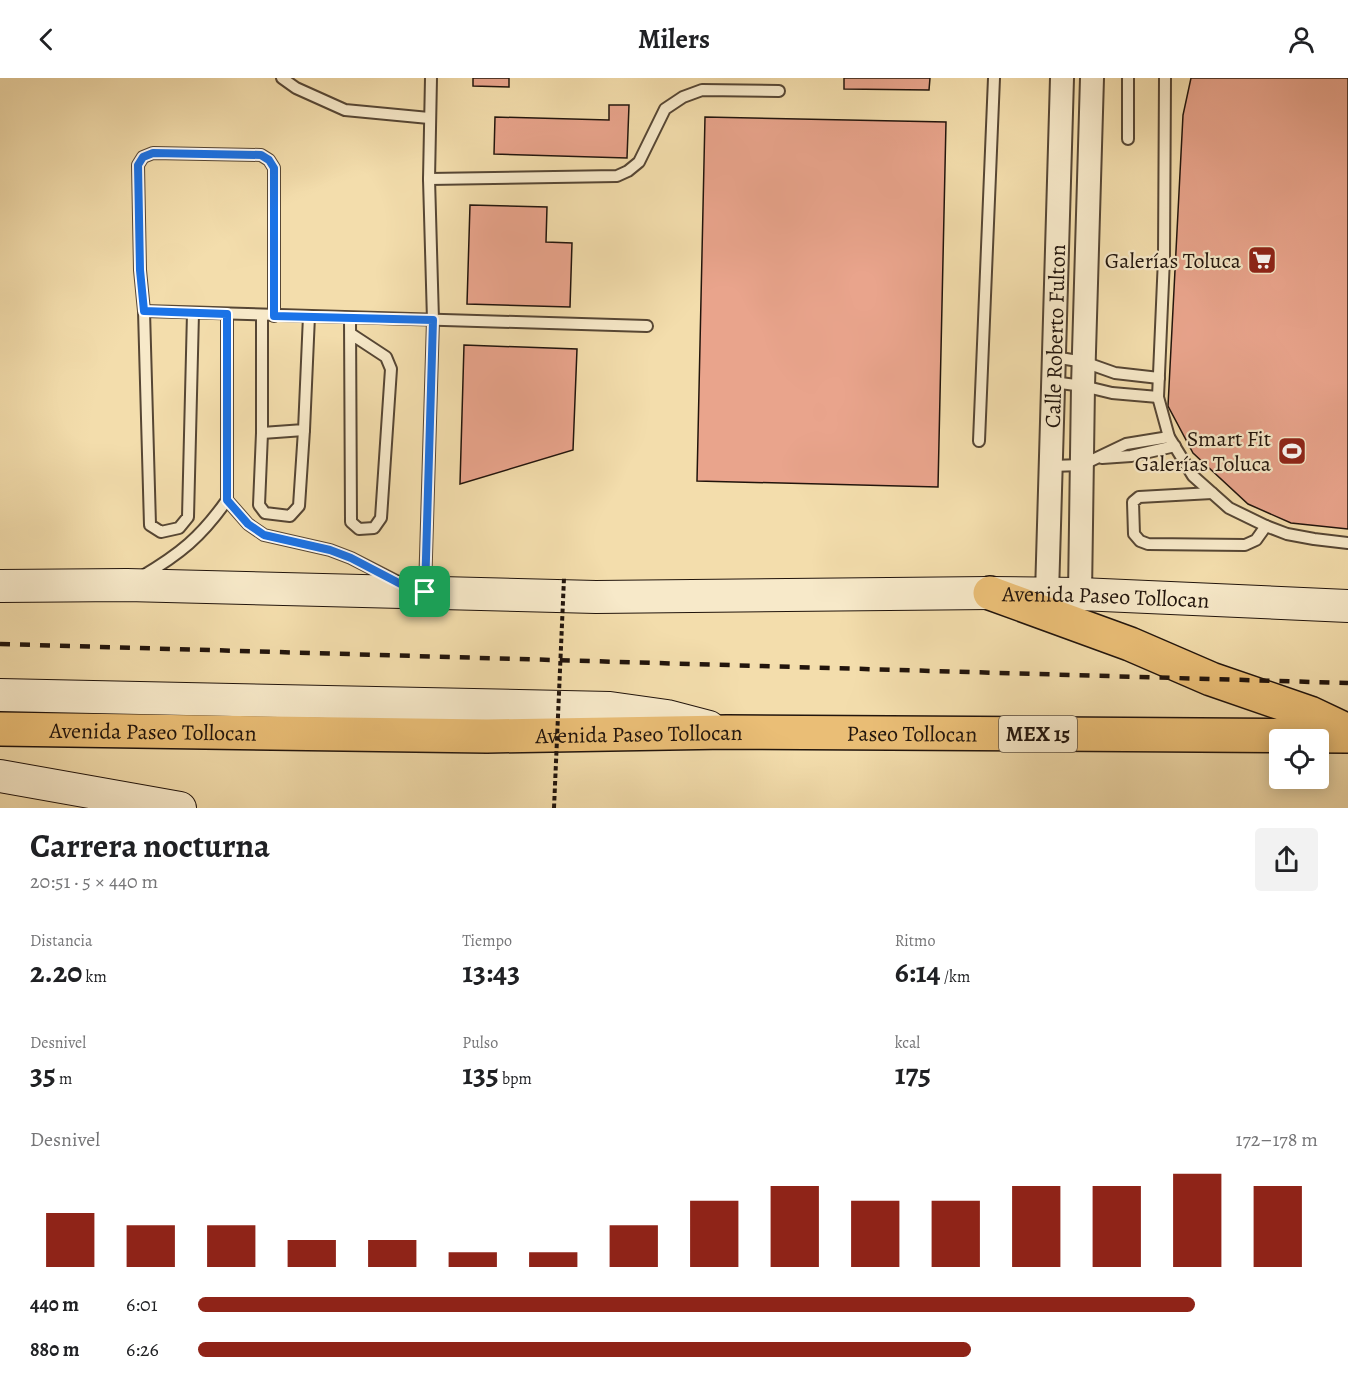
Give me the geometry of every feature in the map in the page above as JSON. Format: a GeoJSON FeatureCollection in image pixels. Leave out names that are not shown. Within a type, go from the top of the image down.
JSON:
{"type":"FeatureCollection","features":[{"type":"Feature","properties":{"kind":"highway"},"geometry":{"type":"LineString","coordinates":[[990,593],[1130,644],[1211,680],[1310,713],[1348,731]]}},
{"type":"Feature","properties":{"kind":"highway","name":"Avenida Paseo Tollocan"},"geometry":{"type":"LineString","coordinates":[[0,729],[487,736],[728,732]]}},
{"type":"Feature","properties":{"kind":"highway","name":"Paseo Tollocan"},"geometry":{"type":"LineString","coordinates":[[728,732],[1348,736]]}},
{"type":"Feature","properties":{"kind":"main road","name":"Avenida Paseo Tollocan"},"geometry":{"type":"LineString","coordinates":[[0,585],[127,585],[596,597],[1080,594],[1348,606]]}},
{"type":"Feature","properties":{"kind":"main road","name":"Avenida Paseo Tollocan"},"geometry":{"type":"LineString","coordinates":[[0,695],[610,708],[667,716],[728,732]]}},
{"type":"Feature","properties":{"kind":"main road"},"geometry":{"type":"LineString","coordinates":[[0,776],[180,808]]}},
{"type":"Feature","properties":{"kind":"street","name":"Calle Roberto Fulton"},"geometry":{"type":"LineString","coordinates":[[1047,594],[1062,78]]}},
{"type":"Feature","properties":{"kind":"street","name":"Calle Roberto Fulton"},"geometry":{"type":"LineString","coordinates":[[1080,594],[1089,462],[1083,386],[1092,78]]}},
{"type":"Feature","properties":{"kind":"lane"},"geometry":{"type":"LineString","coordinates":[[282,78],[296,88],[345,110],[429,118]]}},
{"type":"Feature","properties":{"kind":"lane"},"geometry":{"type":"LineString","coordinates":[[227,500],[248,524],[264,535],[330,550],[420,592],[433,320],[429,179],[431,78]]}},
{"type":"Feature","properties":{"kind":"lane"},"geometry":{"type":"LineString","coordinates":[[979,441],[994,78]]}},
{"type":"Feature","properties":{"kind":"lane"},"geometry":{"type":"LineString","coordinates":[[1128,78],[1128,139]]}},
{"type":"Feature","properties":{"kind":"lane"},"geometry":{"type":"LineString","coordinates":[[1165,78],[1164,258],[1158,397],[1172,442],[1193,476],[1229,508],[1287,534],[1348,543]]}},
{"type":"Feature","properties":{"kind":"lane"},"geometry":{"type":"LineString","coordinates":[[429,179],[617,176],[639,162],[665,109],[683,97],[702,90],[779,91]]}},
{"type":"Feature","properties":{"kind":"lane"},"geometry":{"type":"LineString","coordinates":[[193,313],[188,517],[179,528],[161,532],[150,525],[138,165],[143,157],[153,153],[261,155],[269,160],[274,168],[274,316]]}},
{"type":"Feature","properties":{"kind":"lane"},"geometry":{"type":"LineString","coordinates":[[144,311],[647,326]]}},
{"type":"Feature","properties":{"kind":"lane"},"geometry":{"type":"LineString","coordinates":[[127,585],[175,557],[188,546],[212,521],[227,500],[227,314]]}},
{"type":"Feature","properties":{"kind":"lane"},"geometry":{"type":"LineString","coordinates":[[262,315],[262,432],[259,505],[265,513],[290,516],[299,506],[309,316]]}},
{"type":"Feature","properties":{"kind":"lane"},"geometry":{"type":"LineString","coordinates":[[350,318],[351,522],[358,530],[374,528],[381,518],[391,369],[386,357],[351,334]]}},
{"type":"Feature","properties":{"kind":"lane"},"geometry":{"type":"LineString","coordinates":[[1054,357],[1084,362],[1116,373],[1159,378]]}},
{"type":"Feature","properties":{"kind":"lane"},"geometry":{"type":"LineString","coordinates":[[1053,382],[1112,393],[1158,397]]}},
{"type":"Feature","properties":{"kind":"lane"},"geometry":{"type":"LineString","coordinates":[[262,432],[304,430]]}},
{"type":"Feature","properties":{"kind":"lane"},"geometry":{"type":"LineString","coordinates":[[1051,466],[1089,462],[1126,444],[1172,442]]}},
{"type":"Feature","properties":{"kind":"lane"},"geometry":{"type":"LineString","coordinates":[[1212,493],[1139,497],[1133,502],[1134,534],[1140,541],[1148,544],[1245,545],[1256,540],[1266,526]]}},
{"type":"Feature","properties":{"kind":"lane"},"geometry":{"type":"LineString","coordinates":[[1325,540],[1348,535]]}},
{"type":"Feature","properties":{"kind":"path"},"geometry":{"type":"LineString","coordinates":[[554,808],[564,578]]}},
{"type":"Feature","properties":{"kind":"building"},"geometry":{"type":"Polygon","coordinates":[[[473,78],[509,78],[509,87],[473,86],[473,78]]]}},
{"type":"Feature","properties":{"kind":"building"},"geometry":{"type":"Polygon","coordinates":[[[844,78],[930,78],[929,90],[844,89],[844,78]]]}},
{"type":"Feature","properties":{"kind":"building","name":"Galerías Toluca"},"geometry":{"type":"Polygon","coordinates":[[[1191,78],[1348,78],[1348,529],[1291,523],[1248,504],[1193,453],[1168,406],[1183,115],[1191,78]]]}},
{"type":"Feature","properties":{"kind":"building"},"geometry":{"type":"Polygon","coordinates":[[[609,105],[629,105],[627,158],[494,154],[495,117],[609,120],[609,105]]]}},
{"type":"Feature","properties":{"kind":"building"},"geometry":{"type":"Polygon","coordinates":[[[705,117],[946,122],[938,487],[697,481],[705,117]]]}},
{"type":"Feature","properties":{"kind":"building"},"geometry":{"type":"Polygon","coordinates":[[[470,205],[547,207],[546,242],[572,243],[570,307],[467,304],[470,205]]]}},
{"type":"Feature","properties":{"kind":"building"},"geometry":{"type":"Polygon","coordinates":[[[464,345],[577,349],[573,450],[460,484],[464,345]]]}},
{"type":"Feature","properties":{"kind":"railway"},"geometry":{"type":"LineString","coordinates":[[0,644],[1348,683]]}},
{"type":"Feature","properties":{"kind":"place","name":"Galerías Toluca"},"geometry":{"type":"Point","coordinates":[1262,260]}},
{"type":"Feature","properties":{"kind":"place","name":"Smart Fit Galerías Toluca"},"geometry":{"type":"Point","coordinates":[1292,451]}},
{"type":"Feature","properties":{"kind":"route"},"geometry":{"type":"LineString","coordinates":[[153,153],[261,155],[269,160],[274,168],[274,316],[433,320],[425,592],[416,592],[386,575],[330,550],[282,541],[264,535],[248,524],[227,500],[227,314],[144,311],[140,270],[138,165],[143,157],[153,153]]}}]}
